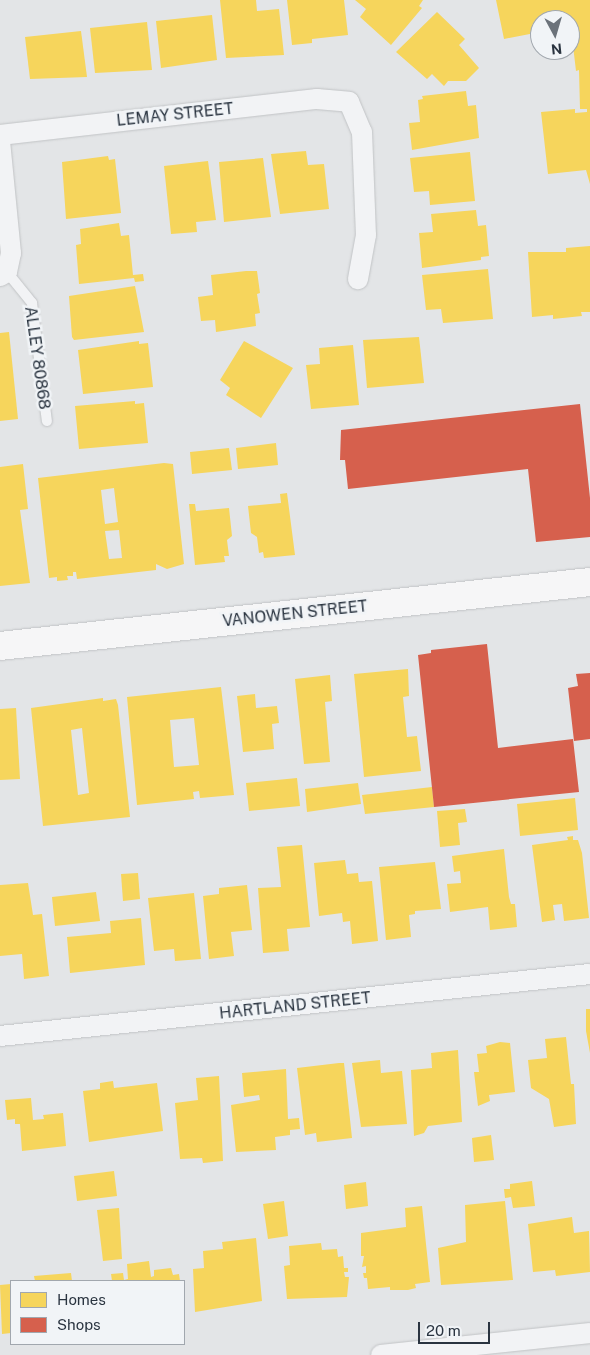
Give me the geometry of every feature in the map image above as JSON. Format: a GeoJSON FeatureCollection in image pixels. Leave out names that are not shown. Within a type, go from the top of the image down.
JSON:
{"type":"FeatureCollection","features":[{"type":"Feature","properties":{"kind":"main road","name":"VANOWEN STREET"},"geometry":{"type":"LineString","coordinates":[[0,646],[590,582]]}},
{"type":"Feature","properties":{"kind":"street","name":"LEMAY STREET"},"geometry":{"type":"LineString","coordinates":[[0,135],[317,99],[349,102],[362,132],[366,235],[358,279]]}},
{"type":"Feature","properties":{"kind":"street"},"geometry":{"type":"LineString","coordinates":[[0,141],[11,253],[4,274]]}},
{"type":"Feature","properties":{"kind":"street","name":"HARTLAND STREET"},"geometry":{"type":"LineString","coordinates":[[0,1036],[590,974]]}},
{"type":"Feature","properties":{"kind":"street"},"geometry":{"type":"LineString","coordinates":[[381,1355],[590,1333]]}},
{"type":"Feature","properties":{"kind":"lane","name":"ALLEY 80868"},"geometry":{"type":"LineString","coordinates":[[4,274],[32,303],[47,421]]}},
{"type":"Feature","properties":{"kind":"building: Homes"},"geometry":{"type":"Polygon","coordinates":[[[220,0],[256,0],[257,11],[279,9],[284,55],[226,58],[220,0]]]}},
{"type":"Feature","properties":{"kind":"building: Homes"},"geometry":{"type":"Polygon","coordinates":[[[287,0],[344,0],[348,35],[312,39],[312,43],[292,45],[287,0]]]}},
{"type":"Feature","properties":{"kind":"building: Homes"},"geometry":{"type":"Polygon","coordinates":[[[355,0],[423,0],[419,6],[422,8],[391,45],[360,17],[366,9],[355,0]]]}},
{"type":"Feature","properties":{"kind":"building: Homes"},"geometry":{"type":"Polygon","coordinates":[[[496,0],[590,0],[590,184],[586,170],[548,174],[541,112],[575,109],[575,113],[587,112],[587,109],[580,109],[579,70],[576,71],[575,60],[580,60],[580,10],[530,10],[530,34],[504,39],[496,0]]]}},
{"type":"Feature","properties":{"kind":"building: Homes"},"geometry":{"type":"Polygon","coordinates":[[[437,12],[465,39],[459,45],[479,68],[466,81],[448,81],[444,86],[432,74],[427,79],[396,52],[437,12]]]}},
{"type":"Feature","properties":{"kind":"building: Homes"},"geometry":{"type":"Polygon","coordinates":[[[212,15],[217,60],[161,68],[156,21],[212,15]]]}},
{"type":"Feature","properties":{"kind":"building: Homes"},"geometry":{"type":"Polygon","coordinates":[[[147,22],[152,70],[95,73],[90,28],[147,22]]]}},
{"type":"Feature","properties":{"kind":"building: Homes"},"geometry":{"type":"Polygon","coordinates":[[[81,31],[87,77],[30,79],[25,37],[81,31]]]}},
{"type":"Feature","properties":{"kind":"building: Homes"},"geometry":{"type":"Polygon","coordinates":[[[466,91],[468,106],[476,105],[479,138],[412,150],[409,123],[420,122],[418,100],[423,99],[422,96],[466,91]]]}},
{"type":"Feature","properties":{"kind":"building: Homes"},"geometry":{"type":"Polygon","coordinates":[[[306,151],[308,165],[324,164],[329,209],[280,214],[271,154],[306,151]]]}},
{"type":"Feature","properties":{"kind":"building: Homes"},"geometry":{"type":"Polygon","coordinates":[[[470,152],[475,201],[430,205],[429,191],[414,192],[410,158],[470,152]]]}},
{"type":"Feature","properties":{"kind":"building: Homes"},"geometry":{"type":"Polygon","coordinates":[[[108,156],[109,160],[115,159],[121,213],[66,219],[62,162],[108,156]]]}},
{"type":"Feature","properties":{"kind":"building: Homes"},"geometry":{"type":"Polygon","coordinates":[[[263,158],[271,217],[224,222],[219,162],[263,158]]]}},
{"type":"Feature","properties":{"kind":"building: Homes"},"geometry":{"type":"Polygon","coordinates":[[[208,161],[216,220],[196,222],[197,232],[171,234],[164,166],[208,161]]]}},
{"type":"Feature","properties":{"kind":"building: Homes"},"geometry":{"type":"Polygon","coordinates":[[[476,210],[478,226],[486,225],[489,256],[481,257],[481,260],[422,268],[419,233],[433,232],[431,214],[476,210]]]}},
{"type":"Feature","properties":{"kind":"building: Homes"},"geometry":{"type":"Polygon","coordinates":[[[119,223],[121,236],[129,235],[133,275],[143,274],[144,281],[135,282],[134,278],[79,284],[76,245],[81,244],[80,229],[119,223]]]}},
{"type":"Feature","properties":{"kind":"building: Homes"},"geometry":{"type":"Polygon","coordinates":[[[590,246],[590,312],[581,312],[582,316],[553,319],[553,315],[532,317],[528,252],[566,252],[566,248],[590,246]]]}},
{"type":"Feature","properties":{"kind":"building: Homes"},"geometry":{"type":"Polygon","coordinates":[[[488,269],[493,319],[443,323],[441,309],[426,310],[422,275],[488,269]]]}},
{"type":"Feature","properties":{"kind":"building: Homes"},"geometry":{"type":"Polygon","coordinates":[[[257,271],[260,293],[257,294],[260,313],[255,314],[256,326],[216,332],[215,320],[201,321],[198,297],[213,295],[211,275],[257,271]]]}},
{"type":"Feature","properties":{"kind":"building: Homes"},"geometry":{"type":"Polygon","coordinates":[[[135,286],[144,332],[74,340],[72,337],[69,296],[135,286]]]}},
{"type":"Feature","properties":{"kind":"building: Homes"},"geometry":{"type":"Polygon","coordinates":[[[9,332],[18,419],[0,421],[0,333],[9,332]]]}},
{"type":"Feature","properties":{"kind":"building: Homes"},"geometry":{"type":"Polygon","coordinates":[[[419,337],[424,383],[367,388],[363,340],[419,337]]]}},
{"type":"Feature","properties":{"kind":"building: Homes"},"geometry":{"type":"Polygon","coordinates":[[[139,341],[139,344],[148,343],[153,387],[83,394],[78,350],[139,341]]]}},
{"type":"Feature","properties":{"kind":"building: Homes"},"geometry":{"type":"Polygon","coordinates":[[[244,341],[293,368],[261,418],[226,395],[230,388],[220,380],[244,341]]]}},
{"type":"Feature","properties":{"kind":"building: Homes"},"geometry":{"type":"Polygon","coordinates":[[[353,345],[359,405],[311,409],[306,365],[320,364],[319,348],[353,345]]]}},
{"type":"Feature","properties":{"kind":"building: Homes"},"geometry":{"type":"Polygon","coordinates":[[[135,401],[135,404],[144,403],[148,443],[79,449],[75,406],[135,401]]]}},
{"type":"Feature","properties":{"kind":"building: Homes"},"geometry":{"type":"Polygon","coordinates":[[[276,443],[278,465],[238,469],[236,448],[276,443]]]}},
{"type":"Feature","properties":{"kind":"building: Homes"},"geometry":{"type":"Polygon","coordinates":[[[229,448],[232,470],[192,474],[190,452],[229,448]]]}},
{"type":"Feature","properties":{"kind":"building: Homes"},"geometry":{"type":"Polygon","coordinates":[[[164,463],[173,464],[184,564],[167,569],[156,564],[156,570],[77,579],[76,572],[73,572],[73,576],[67,576],[68,580],[57,581],[57,577],[49,578],[38,478],[164,463]],[[114,488],[101,490],[105,524],[118,522],[114,488]],[[119,530],[105,531],[109,559],[122,558],[119,530]]]}},
{"type":"Feature","properties":{"kind":"building: Homes"},"geometry":{"type":"Polygon","coordinates":[[[23,464],[28,509],[20,510],[30,583],[0,586],[0,467],[23,464]]]}},
{"type":"Feature","properties":{"kind":"building: Homes"},"geometry":{"type":"Polygon","coordinates":[[[287,493],[295,555],[264,558],[263,552],[259,553],[257,537],[251,533],[248,506],[281,503],[280,494],[287,493]]]}},
{"type":"Feature","properties":{"kind":"building: Homes"},"geometry":{"type":"Polygon","coordinates":[[[189,504],[195,504],[196,511],[229,508],[232,536],[227,540],[229,556],[224,556],[225,562],[195,565],[189,504]]]}},
{"type":"Feature","properties":{"kind":"building: Homes"},"geometry":{"type":"Polygon","coordinates":[[[408,669],[409,696],[403,697],[407,737],[417,736],[421,771],[364,777],[354,674],[408,669]]]}},
{"type":"Feature","properties":{"kind":"building: Homes"},"geometry":{"type":"Polygon","coordinates":[[[330,675],[332,701],[325,702],[330,762],[304,764],[295,679],[330,675]]]}},
{"type":"Feature","properties":{"kind":"building: Homes"},"geometry":{"type":"Polygon","coordinates":[[[221,687],[234,795],[200,798],[199,791],[193,792],[194,799],[137,805],[127,697],[221,687]],[[194,718],[170,720],[174,767],[199,765],[194,718]]]}},
{"type":"Feature","properties":{"kind":"building: Homes"},"geometry":{"type":"Polygon","coordinates":[[[255,694],[256,708],[277,706],[279,723],[272,724],[274,749],[243,752],[237,696],[255,694]]]}},
{"type":"Feature","properties":{"kind":"building: Homes"},"geometry":{"type":"Polygon","coordinates":[[[103,698],[103,701],[116,699],[130,817],[43,826],[31,708],[103,698]],[[82,728],[71,730],[78,795],[89,793],[82,728]]]}},
{"type":"Feature","properties":{"kind":"building: Homes"},"geometry":{"type":"Polygon","coordinates":[[[16,708],[20,779],[0,780],[0,709],[16,708]]]}},
{"type":"Feature","properties":{"kind":"building: Homes"},"geometry":{"type":"Polygon","coordinates":[[[297,778],[300,806],[249,811],[246,783],[297,778]]]}},
{"type":"Feature","properties":{"kind":"building: Homes"},"geometry":{"type":"Polygon","coordinates":[[[358,783],[361,804],[307,812],[305,789],[358,783]]]}},
{"type":"Feature","properties":{"kind":"building: Homes"},"geometry":{"type":"Polygon","coordinates":[[[432,787],[434,807],[365,814],[362,795],[432,787]]]}},
{"type":"Feature","properties":{"kind":"building: Homes"},"geometry":{"type":"Polygon","coordinates":[[[575,798],[578,830],[520,836],[517,804],[575,798]]]}},
{"type":"Feature","properties":{"kind":"building: Homes"},"geometry":{"type":"Polygon","coordinates":[[[465,809],[467,822],[458,823],[460,845],[440,847],[437,811],[465,809]]]}},
{"type":"Feature","properties":{"kind":"building: Homes"},"geometry":{"type":"Polygon","coordinates":[[[573,836],[573,840],[578,840],[582,853],[589,918],[564,921],[562,904],[553,905],[555,920],[542,922],[532,845],[568,840],[567,837],[573,836]]]}},
{"type":"Feature","properties":{"kind":"building: Homes"},"geometry":{"type":"Polygon","coordinates":[[[302,845],[310,927],[287,929],[289,951],[263,953],[258,888],[281,887],[277,847],[302,845]]]}},
{"type":"Feature","properties":{"kind":"building: Homes"},"geometry":{"type":"Polygon","coordinates":[[[504,849],[509,897],[511,904],[515,904],[517,927],[490,930],[488,907],[450,912],[447,884],[461,883],[460,871],[454,872],[452,856],[504,849]]]}},
{"type":"Feature","properties":{"kind":"building: Homes"},"geometry":{"type":"Polygon","coordinates":[[[345,860],[347,874],[358,873],[359,882],[372,881],[378,941],[352,944],[350,921],[343,922],[342,913],[319,916],[314,863],[345,860]]]}},
{"type":"Feature","properties":{"kind":"building: Homes"},"geometry":{"type":"Polygon","coordinates":[[[435,862],[441,909],[415,911],[415,914],[409,915],[411,937],[386,940],[379,867],[435,862]]]}},
{"type":"Feature","properties":{"kind":"building: Homes"},"geometry":{"type":"Polygon","coordinates":[[[138,873],[140,899],[123,901],[121,874],[138,873]]]}},
{"type":"Feature","properties":{"kind":"building: Homes"},"geometry":{"type":"Polygon","coordinates":[[[28,883],[33,915],[42,914],[49,976],[24,979],[22,954],[0,956],[0,885],[28,883]]]}},
{"type":"Feature","properties":{"kind":"building: Homes"},"geometry":{"type":"Polygon","coordinates":[[[247,885],[252,930],[231,932],[234,956],[209,959],[203,896],[219,894],[219,888],[247,885]]]}},
{"type":"Feature","properties":{"kind":"building: Homes"},"geometry":{"type":"Polygon","coordinates":[[[96,892],[100,921],[55,926],[52,897],[96,892]]]}},
{"type":"Feature","properties":{"kind":"building: Homes"},"geometry":{"type":"Polygon","coordinates":[[[194,893],[201,959],[175,961],[174,949],[154,951],[148,898],[194,893]]]}},
{"type":"Feature","properties":{"kind":"building: Homes"},"geometry":{"type":"Polygon","coordinates":[[[141,918],[145,965],[70,973],[67,937],[111,933],[110,921],[141,918]]]}},
{"type":"Feature","properties":{"kind":"building: Homes"},"geometry":{"type":"Polygon","coordinates":[[[586,1009],[590,1009],[590,1053],[586,1031],[586,1009]]]}},
{"type":"Feature","properties":{"kind":"building: Homes"},"geometry":{"type":"Polygon","coordinates":[[[566,1037],[571,1084],[574,1084],[576,1124],[554,1127],[549,1099],[531,1088],[528,1060],[547,1058],[545,1039],[566,1037]]]}},
{"type":"Feature","properties":{"kind":"building: Homes"},"geometry":{"type":"Polygon","coordinates":[[[500,1042],[510,1043],[515,1092],[489,1095],[490,1101],[478,1106],[474,1072],[479,1072],[477,1054],[487,1053],[486,1046],[500,1042]]]}},
{"type":"Feature","properties":{"kind":"building: Homes"},"geometry":{"type":"Polygon","coordinates":[[[458,1050],[462,1122],[428,1126],[424,1133],[414,1136],[411,1070],[432,1068],[431,1053],[458,1050]]]}},
{"type":"Feature","properties":{"kind":"building: Homes"},"geometry":{"type":"Polygon","coordinates":[[[380,1060],[381,1073],[402,1071],[407,1124],[361,1127],[352,1063],[380,1060]]]}},
{"type":"Feature","properties":{"kind":"building: Homes"},"geometry":{"type":"Polygon","coordinates":[[[344,1063],[352,1138],[317,1142],[316,1133],[305,1135],[297,1068],[344,1063]]]}},
{"type":"Feature","properties":{"kind":"building: Homes"},"geometry":{"type":"Polygon","coordinates":[[[286,1069],[288,1119],[299,1118],[300,1129],[290,1130],[290,1135],[275,1137],[276,1150],[236,1152],[231,1105],[260,1100],[259,1095],[244,1097],[242,1073],[286,1069]]]}},
{"type":"Feature","properties":{"kind":"building: Homes"},"geometry":{"type":"Polygon","coordinates":[[[219,1076],[223,1161],[203,1163],[202,1158],[180,1159],[175,1103],[198,1100],[196,1078],[219,1076]]]}},
{"type":"Feature","properties":{"kind":"building: Homes"},"geometry":{"type":"Polygon","coordinates":[[[113,1081],[114,1088],[157,1083],[163,1131],[89,1142],[83,1091],[100,1089],[100,1083],[113,1081]]]}},
{"type":"Feature","properties":{"kind":"building: Homes"},"geometry":{"type":"Polygon","coordinates":[[[31,1098],[33,1120],[44,1119],[43,1115],[63,1113],[66,1146],[22,1151],[20,1124],[15,1124],[15,1119],[7,1120],[5,1100],[31,1098]]]}},
{"type":"Feature","properties":{"kind":"building: Homes"},"geometry":{"type":"Polygon","coordinates":[[[491,1135],[494,1160],[474,1162],[472,1138],[491,1135]]]}},
{"type":"Feature","properties":{"kind":"building: Homes"},"geometry":{"type":"Polygon","coordinates":[[[114,1171],[117,1196],[77,1201],[74,1176],[114,1171]]]}},
{"type":"Feature","properties":{"kind":"building: Homes"},"geometry":{"type":"Polygon","coordinates":[[[532,1181],[535,1206],[513,1208],[511,1197],[505,1198],[504,1189],[510,1189],[510,1184],[532,1181]]]}},
{"type":"Feature","properties":{"kind":"building: Homes"},"geometry":{"type":"Polygon","coordinates":[[[366,1182],[368,1206],[346,1209],[344,1185],[366,1182]]]}},
{"type":"Feature","properties":{"kind":"building: Homes"},"geometry":{"type":"Polygon","coordinates":[[[284,1201],[288,1236],[268,1239],[263,1204],[284,1201]]]}},
{"type":"Feature","properties":{"kind":"building: Homes"},"geometry":{"type":"Polygon","coordinates":[[[505,1201],[513,1280],[441,1285],[438,1248],[466,1242],[465,1205],[505,1201]]]}},
{"type":"Feature","properties":{"kind":"building: Homes"},"geometry":{"type":"Polygon","coordinates":[[[422,1206],[430,1282],[415,1284],[416,1288],[408,1290],[390,1290],[390,1287],[368,1289],[367,1278],[364,1278],[363,1273],[366,1273],[366,1266],[362,1267],[364,1256],[361,1256],[361,1233],[406,1227],[405,1208],[422,1206]]]}},
{"type":"Feature","properties":{"kind":"building: Homes"},"geometry":{"type":"Polygon","coordinates":[[[119,1208],[122,1259],[103,1261],[97,1210],[119,1208]]]}},
{"type":"Feature","properties":{"kind":"building: Homes"},"geometry":{"type":"Polygon","coordinates":[[[572,1217],[574,1233],[589,1231],[590,1272],[556,1276],[555,1270],[533,1272],[528,1224],[572,1217]]]}},
{"type":"Feature","properties":{"kind":"building: Homes"},"geometry":{"type":"Polygon","coordinates":[[[256,1238],[262,1301],[195,1312],[193,1269],[204,1268],[203,1251],[223,1249],[222,1242],[256,1238]]]}},
{"type":"Feature","properties":{"kind":"building: Homes"},"geometry":{"type":"Polygon","coordinates":[[[321,1243],[322,1250],[337,1249],[338,1257],[343,1256],[344,1268],[348,1268],[348,1272],[344,1272],[345,1277],[349,1277],[347,1297],[287,1299],[284,1266],[290,1265],[289,1246],[321,1243]]]}},
{"type":"Feature","properties":{"kind":"building: Homes"},"geometry":{"type":"Polygon","coordinates":[[[149,1261],[151,1277],[154,1276],[154,1270],[171,1268],[173,1275],[179,1274],[180,1280],[124,1280],[128,1279],[127,1264],[149,1261]]]}},
{"type":"Feature","properties":{"kind":"building: Homes"},"geometry":{"type":"Polygon","coordinates":[[[71,1273],[72,1280],[35,1280],[34,1276],[71,1273]]]}},
{"type":"Feature","properties":{"kind":"building: Homes"},"geometry":{"type":"Polygon","coordinates":[[[123,1273],[124,1280],[112,1280],[111,1274],[123,1273]]]}},
{"type":"Feature","properties":{"kind":"building: Homes"},"geometry":{"type":"Polygon","coordinates":[[[10,1284],[10,1333],[2,1334],[0,1285],[10,1284]]]}},
{"type":"Feature","properties":{"kind":"building: Shops"},"geometry":{"type":"Polygon","coordinates":[[[580,404],[590,498],[590,537],[536,542],[528,469],[348,489],[345,460],[340,460],[341,430],[580,404]]]}},
{"type":"Feature","properties":{"kind":"building: Shops"},"geometry":{"type":"Polygon","coordinates":[[[487,644],[498,748],[573,739],[579,792],[434,807],[418,655],[431,653],[431,650],[487,644]]]}},
{"type":"Feature","properties":{"kind":"building: Shops"},"geometry":{"type":"Polygon","coordinates":[[[590,673],[590,739],[574,741],[568,688],[578,686],[576,674],[590,673]]]}}]}
